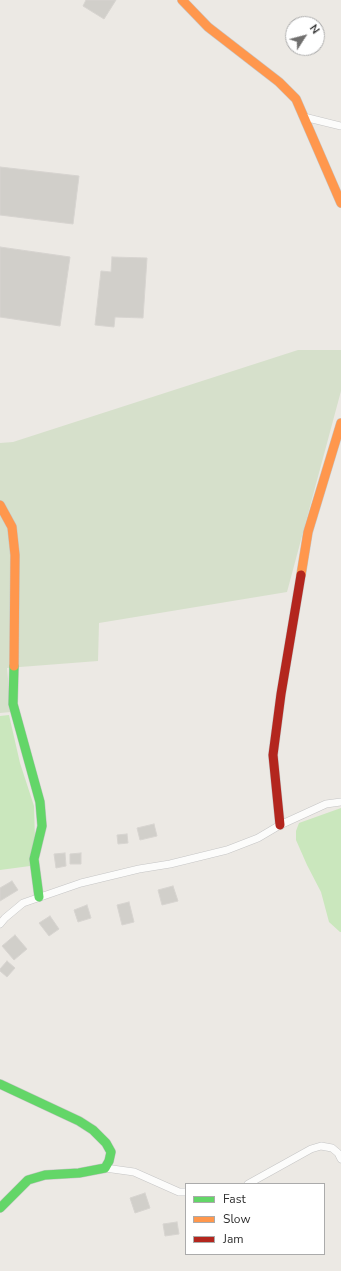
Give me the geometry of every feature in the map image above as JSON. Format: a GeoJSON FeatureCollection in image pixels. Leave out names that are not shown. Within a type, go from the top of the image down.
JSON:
{"type":"FeatureCollection","features":[{"type":"Feature","properties":{"kind":"street"},"geometry":{"type":"LineString","coordinates":[[182,0],[208,27],[279,82],[296,99],[341,203]]}},
{"type":"Feature","properties":{"kind":"street"},"geometry":{"type":"LineString","coordinates":[[304,117],[341,126]]}},
{"type":"Feature","properties":{"kind":"street"},"geometry":{"type":"LineString","coordinates":[[280,825],[273,755],[281,694],[308,532],[341,423]]}},
{"type":"Feature","properties":{"kind":"street"},"geometry":{"type":"LineString","coordinates":[[0,505],[12,527],[15,555],[13,704],[40,802],[42,826],[34,859],[39,897]]}},
{"type":"Feature","properties":{"kind":"street"},"geometry":{"type":"LineString","coordinates":[[0,924],[23,902],[88,881],[138,869],[170,864],[227,850],[258,838],[280,825],[326,804],[341,802]]}},
{"type":"Feature","properties":{"kind":"street"},"geometry":{"type":"LineString","coordinates":[[0,1084],[68,1115],[94,1130],[106,1143],[110,1152],[109,1161],[104,1168]]}},
{"type":"Feature","properties":{"kind":"street"},"geometry":{"type":"LineString","coordinates":[[250,1183],[311,1148],[321,1146],[332,1148],[338,1153],[341,1159]]}},
{"type":"Feature","properties":{"kind":"street"},"geometry":{"type":"LineString","coordinates":[[0,1208],[28,1180],[45,1175],[79,1173],[104,1168],[134,1172],[179,1192],[185,1192]]}},
{"type":"Feature","properties":{"kind":"green space"},"geometry":{"type":"Polygon","coordinates":[[[298,350],[341,350],[341,391],[287,592],[99,623],[98,661],[7,668],[11,712],[0,713],[0,443],[13,442],[298,350]]]}},
{"type":"Feature","properties":{"kind":"green space"},"geometry":{"type":"Polygon","coordinates":[[[9,715],[20,763],[34,806],[35,840],[30,866],[0,870],[0,716],[9,715]]]}},
{"type":"Feature","properties":{"kind":"green space"},"geometry":{"type":"Polygon","coordinates":[[[341,808],[340,932],[329,922],[321,892],[296,840],[296,831],[299,823],[341,808]]]}},
{"type":"Feature","properties":{"kind":"building"},"geometry":{"type":"Polygon","coordinates":[[[86,0],[116,0],[104,19],[83,6],[86,0]]]}},
{"type":"Feature","properties":{"kind":"building"},"geometry":{"type":"Polygon","coordinates":[[[0,167],[79,176],[73,224],[0,215],[0,167]]]}},
{"type":"Feature","properties":{"kind":"building"},"geometry":{"type":"Polygon","coordinates":[[[0,247],[70,257],[60,326],[0,317],[0,247]]]}},
{"type":"Feature","properties":{"kind":"building"},"geometry":{"type":"Polygon","coordinates":[[[112,257],[147,258],[143,318],[115,317],[114,327],[95,325],[101,271],[111,272],[112,257]]]}},
{"type":"Feature","properties":{"kind":"building"},"geometry":{"type":"Polygon","coordinates":[[[154,824],[157,836],[140,840],[137,828],[154,824]]]}},
{"type":"Feature","properties":{"kind":"building"},"geometry":{"type":"Polygon","coordinates":[[[127,834],[128,843],[118,844],[117,835],[127,834]]]}},
{"type":"Feature","properties":{"kind":"building"},"geometry":{"type":"Polygon","coordinates":[[[65,853],[66,866],[56,868],[54,854],[65,853]]]}},
{"type":"Feature","properties":{"kind":"building"},"geometry":{"type":"Polygon","coordinates":[[[81,853],[81,864],[70,864],[70,854],[81,853]]]}},
{"type":"Feature","properties":{"kind":"building"},"geometry":{"type":"Polygon","coordinates":[[[12,881],[18,890],[0,901],[0,888],[12,881]]]}},
{"type":"Feature","properties":{"kind":"building"},"geometry":{"type":"Polygon","coordinates":[[[173,886],[178,901],[162,905],[158,890],[173,886]]]}},
{"type":"Feature","properties":{"kind":"building"},"geometry":{"type":"Polygon","coordinates":[[[129,902],[134,922],[122,925],[117,905],[129,902]]]}},
{"type":"Feature","properties":{"kind":"building"},"geometry":{"type":"Polygon","coordinates":[[[87,905],[91,918],[78,922],[74,910],[87,905]]]}},
{"type":"Feature","properties":{"kind":"building"},"geometry":{"type":"Polygon","coordinates":[[[50,916],[59,929],[49,936],[39,923],[50,916]]]}},
{"type":"Feature","properties":{"kind":"building"},"geometry":{"type":"Polygon","coordinates":[[[15,935],[27,949],[14,960],[2,946],[15,935]]]}},
{"type":"Feature","properties":{"kind":"building"},"geometry":{"type":"Polygon","coordinates":[[[7,961],[15,968],[7,977],[0,971],[0,969],[7,961]]]}},
{"type":"Feature","properties":{"kind":"building"},"geometry":{"type":"Polygon","coordinates":[[[145,1193],[150,1208],[135,1213],[130,1198],[145,1193]]]}},
{"type":"Feature","properties":{"kind":"building"},"geometry":{"type":"Polygon","coordinates":[[[177,1222],[179,1234],[165,1236],[163,1224],[177,1222]]]}},
{"type":"Feature","properties":{"kind":"traffic: fast"},"geometry":{"type":"LineString","coordinates":[[14,666],[13,704],[40,802],[42,826],[34,859],[39,897]]}},
{"type":"Feature","properties":{"kind":"traffic: fast"},"geometry":{"type":"LineString","coordinates":[[0,1084],[79,1121],[93,1130],[106,1143],[111,1152],[109,1161],[105,1168],[79,1173],[45,1175],[28,1180],[0,1208]]}},
{"type":"Feature","properties":{"kind":"traffic: slow"},"geometry":{"type":"LineString","coordinates":[[182,0],[208,27],[279,82],[296,99],[341,203]]}},
{"type":"Feature","properties":{"kind":"traffic: slow"},"geometry":{"type":"LineString","coordinates":[[301,575],[308,532],[341,423]]}},
{"type":"Feature","properties":{"kind":"traffic: slow"},"geometry":{"type":"LineString","coordinates":[[0,505],[12,527],[15,555],[14,666]]}},
{"type":"Feature","properties":{"kind":"traffic: jam"},"geometry":{"type":"LineString","coordinates":[[280,825],[273,755],[281,694],[301,575]]}}]}
